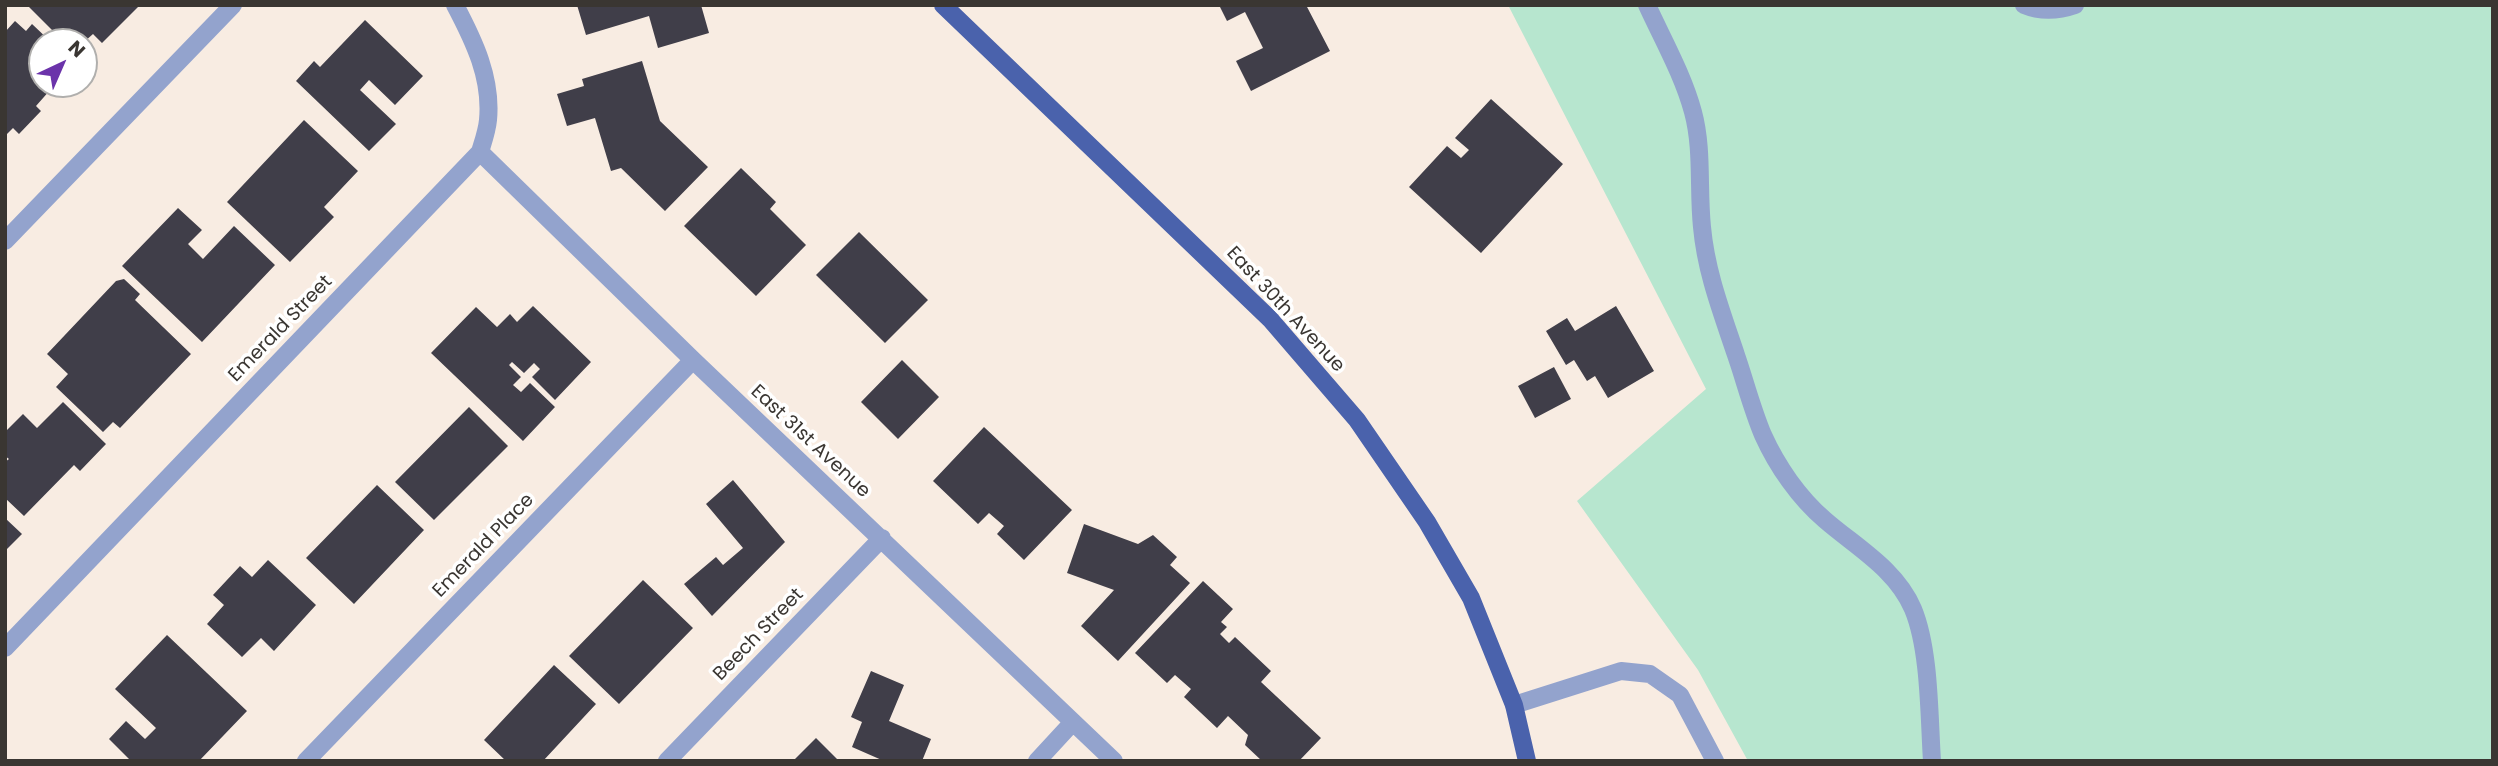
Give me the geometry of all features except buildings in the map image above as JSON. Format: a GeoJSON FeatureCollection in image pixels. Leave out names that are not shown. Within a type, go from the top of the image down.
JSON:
{"type":"FeatureCollection","features":[{"type":"Feature","properties":{"kind":"main road","name":"East 30th Avenue"},"geometry":{"type":"LineString","coordinates":[[943,5],[1270,319],[1357,420],[1427,522],[1471,598],[1514,705],[1527,761]]}},
{"type":"Feature","properties":{"kind":"street"},"geometry":{"type":"LineString","coordinates":[[5,241],[233,5]]}},
{"type":"Feature","properties":{"kind":"street"},"geometry":{"type":"LineString","coordinates":[[455,5],[475,43],[488,85],[488,122],[480,152]]}},
{"type":"Feature","properties":{"kind":"street"},"geometry":{"type":"LineString","coordinates":[[1647,5],[1693,110],[1697,130],[1702,227],[1711,282],[1763,435],[1791,483],[1807,502],[1880,565],[1903,592],[1912,608],[1924,651],[1932,761]]}},
{"type":"Feature","properties":{"kind":"street"},"geometry":{"type":"LineString","coordinates":[[2024,5],[2036,10],[2063,9],[2075,5]]}},
{"type":"Feature","properties":{"kind":"street","name":"East 31st Avenue"},"geometry":{"type":"LineString","coordinates":[[480,152],[693,360],[1114,761]]}},
{"type":"Feature","properties":{"kind":"street","name":"Emerald Street"},"geometry":{"type":"LineString","coordinates":[[5,648],[480,152]]}},
{"type":"Feature","properties":{"kind":"street","name":"Emerald Place"},"geometry":{"type":"LineString","coordinates":[[306,761],[693,360]]}},
{"type":"Feature","properties":{"kind":"street","name":"Beech Street"},"geometry":{"type":"LineString","coordinates":[[667,761],[881,538]]}},
{"type":"Feature","properties":{"kind":"street"},"geometry":{"type":"LineString","coordinates":[[1514,705],[1621,671],[1650,674],[1680,695],[1715,761]]}},
{"type":"Feature","properties":{"kind":"street"},"geometry":{"type":"LineString","coordinates":[[1037,761],[1073,722]]}},
{"type":"Feature","properties":{"kind":"green space"},"geometry":{"type":"Polygon","coordinates":[[[1508,5],[2493,5],[2493,761],[1748,761],[1698,670],[1577,501],[1706,389],[1508,5]]]}}]}
